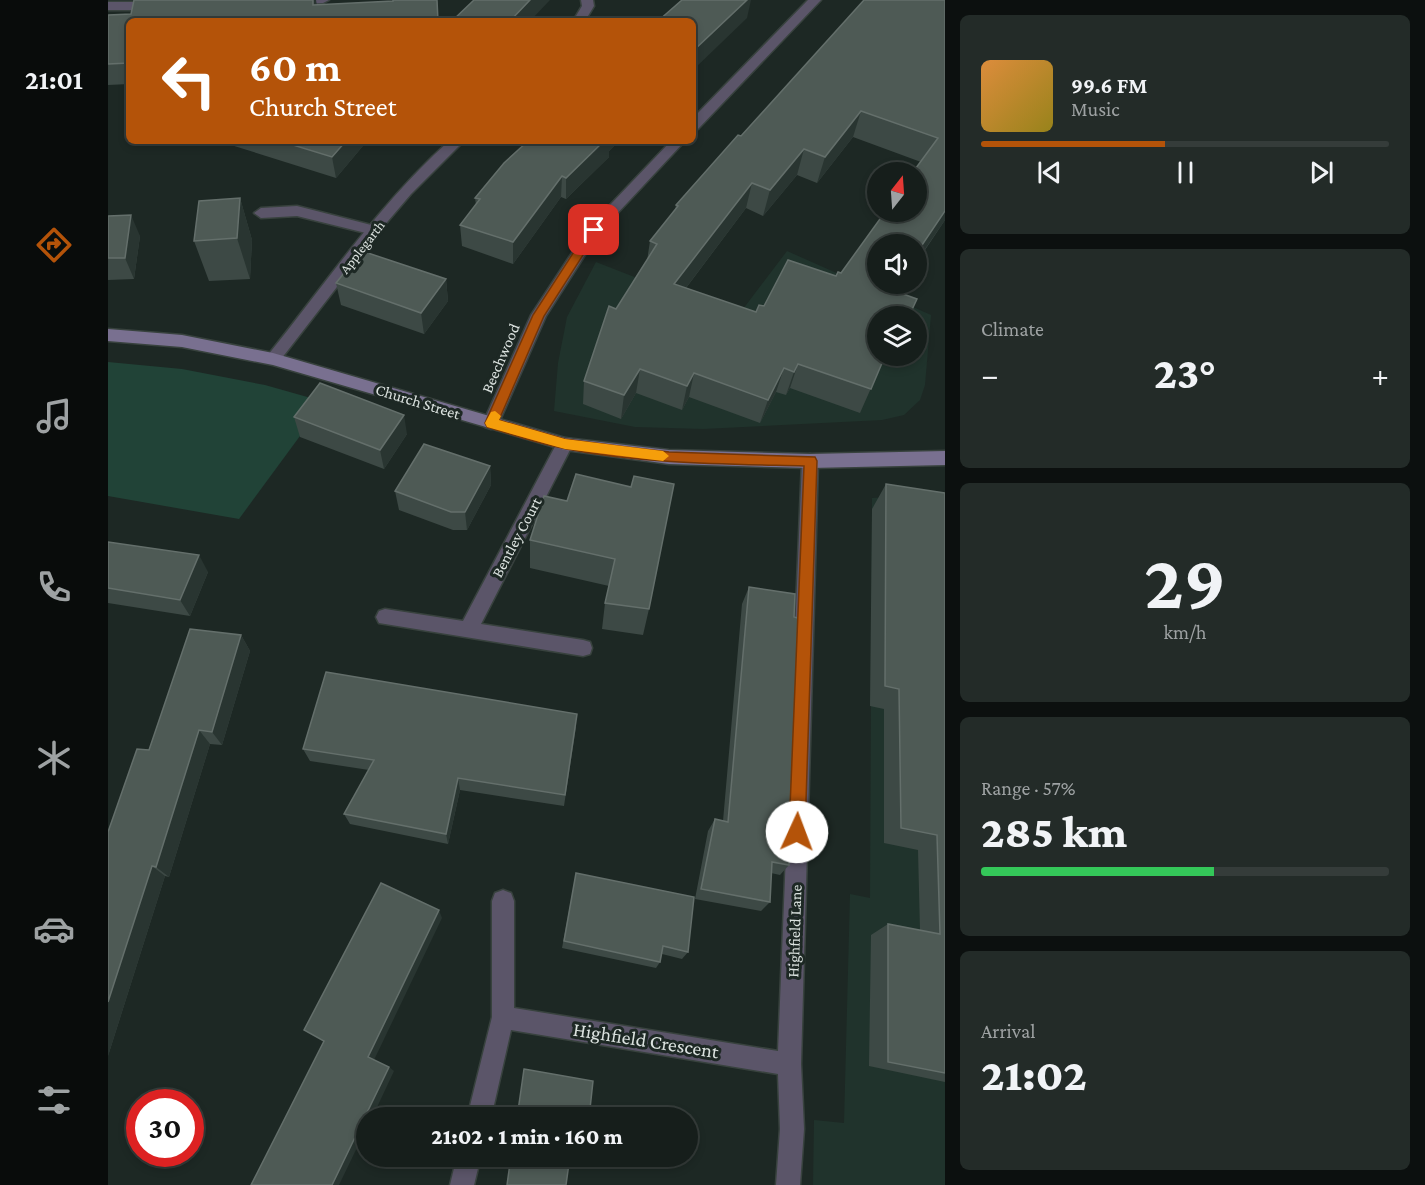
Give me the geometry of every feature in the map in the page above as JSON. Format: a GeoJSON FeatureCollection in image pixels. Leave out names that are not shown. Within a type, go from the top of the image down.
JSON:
{"type":"FeatureCollection","features":[{"type":"Feature","properties":{"kind":"street"},"geometry":{"type":"LineString","coordinates":[[279,3],[323,0]]}},
{"type":"Feature","properties":{"kind":"street"},"geometry":{"type":"LineString","coordinates":[[581,18],[588,6],[587,0]]}},
{"type":"Feature","properties":{"kind":"street"},"geometry":{"type":"LineString","coordinates":[[696,123],[814,0]]}},
{"type":"Feature","properties":{"kind":"street"},"geometry":{"type":"LineString","coordinates":[[108,6],[166,7]]}},
{"type":"Feature","properties":{"kind":"street","name":"Applegarth"},"geometry":{"type":"LineString","coordinates":[[273,359],[374,230],[434,161],[454,144]]}},
{"type":"Feature","properties":{"kind":"street","name":"Beechwood"},"geometry":{"type":"LineString","coordinates":[[492,423],[539,315],[594,230],[675,144]]}},
{"type":"Feature","properties":{"kind":"street"},"geometry":{"type":"LineString","coordinates":[[261,213],[297,211],[374,230]]}},
{"type":"Feature","properties":{"kind":"street","name":"Church Street"},"geometry":{"type":"LineString","coordinates":[[108,334],[182,341],[273,359],[565,444],[669,457],[810,461],[945,458]]}},
{"type":"Feature","properties":{"kind":"street","name":"Bentley Court"},"geometry":{"type":"LineString","coordinates":[[468,630],[565,444]]}},
{"type":"Feature","properties":{"kind":"street","name":"Highfield Lane"},"geometry":{"type":"LineString","coordinates":[[788,1185],[792,1129],[789,1064],[810,461]]}},
{"type":"Feature","properties":{"kind":"street"},"geometry":{"type":"LineString","coordinates":[[385,616],[582,648]]}},
{"type":"Feature","properties":{"kind":"street"},"geometry":{"type":"LineString","coordinates":[[481,1107],[503,1017],[503,901]]}},
{"type":"Feature","properties":{"kind":"street","name":"Highfield Crescent"},"geometry":{"type":"LineString","coordinates":[[503,1017],[789,1064]]}},
{"type":"Feature","properties":{"kind":"street"},"geometry":{"type":"LineString","coordinates":[[462,1185],[466,1167]]}},
{"type":"Feature","properties":{"kind":"shaded area"},"geometry":{"type":"Polygon","coordinates":[[[787,251],[867,287],[867,294],[884,294],[911,306],[867,306],[867,366],[927,366],[925,385],[920,400],[904,415],[882,420],[703,429],[635,427],[554,411],[558,363],[567,317],[596,262],[737,317],[787,251]]]}},
{"type":"Feature","properties":{"kind":"shaded area"},"geometry":{"type":"Polygon","coordinates":[[[927,313],[931,315],[927,362],[927,313]]]}},
{"type":"Feature","properties":{"kind":"shaded area"},"geometry":{"type":"Polygon","coordinates":[[[108,362],[182,369],[265,385],[325,402],[239,519],[108,496],[108,362]]]}},
{"type":"Feature","properties":{"kind":"shaded area"},"geometry":{"type":"Polygon","coordinates":[[[945,494],[945,1185],[813,1185],[814,1120],[844,1123],[850,894],[870,898],[872,498],[945,494]]]}},
{"type":"Feature","properties":{"kind":"building"},"geometry":{"type":"Polygon","coordinates":[[[134,0],[313,0],[313,5],[437,0],[438,18],[126,18],[126,63],[108,64],[108,15],[131,14],[134,0]]]}},
{"type":"Feature","properties":{"kind":"building"},"geometry":{"type":"Polygon","coordinates":[[[474,0],[530,0],[513,18],[455,18],[474,0]]]}},
{"type":"Feature","properties":{"kind":"building"},"geometry":{"type":"Polygon","coordinates":[[[682,0],[747,0],[696,48],[696,18],[661,18],[682,0]]]}},
{"type":"Feature","properties":{"kind":"building"},"geometry":{"type":"Polygon","coordinates":[[[864,0],[945,0],[945,211],[927,238],[927,234],[869,234],[878,222],[927,222],[927,162],[920,162],[938,138],[861,111],[825,157],[804,149],[770,190],[752,183],[674,284],[756,312],[759,305],[764,306],[788,260],[836,276],[838,272],[841,273],[867,237],[867,294],[903,294],[917,299],[914,306],[867,306],[867,366],[881,366],[871,389],[798,364],[794,372],[784,368],[768,400],[694,373],[687,386],[640,369],[624,395],[584,381],[609,306],[616,309],[657,244],[650,241],[678,206],[676,205],[738,135],[741,136],[864,0]]]}},
{"type":"Feature","properties":{"kind":"building"},"geometry":{"type":"Polygon","coordinates":[[[290,144],[343,144],[332,157],[290,144]]]}},
{"type":"Feature","properties":{"kind":"building"},"geometry":{"type":"Polygon","coordinates":[[[525,144],[601,144],[566,178],[562,176],[513,242],[460,225],[480,199],[475,198],[504,163],[525,144]]]}},
{"type":"Feature","properties":{"kind":"building"},"geometry":{"type":"Polygon","coordinates":[[[240,198],[237,238],[194,241],[199,201],[240,198]]]}},
{"type":"Feature","properties":{"kind":"building"},"geometry":{"type":"Polygon","coordinates":[[[131,215],[125,258],[108,258],[108,216],[131,215]]]}},
{"type":"Feature","properties":{"kind":"building"},"geometry":{"type":"Polygon","coordinates":[[[362,251],[446,279],[421,313],[336,283],[362,251]]]}},
{"type":"Feature","properties":{"kind":"building"},"geometry":{"type":"Polygon","coordinates":[[[320,383],[404,415],[380,450],[294,417],[320,383]]]}},
{"type":"Feature","properties":{"kind":"building"},"geometry":{"type":"Polygon","coordinates":[[[424,444],[490,466],[465,512],[451,512],[395,491],[424,444]]]}},
{"type":"Feature","properties":{"kind":"building"},"geometry":{"type":"Polygon","coordinates":[[[576,474],[631,487],[634,476],[674,484],[649,609],[605,603],[615,559],[530,540],[544,496],[567,501],[576,474]]]}},
{"type":"Feature","properties":{"kind":"building"},"geometry":{"type":"Polygon","coordinates":[[[886,484],[945,493],[945,1073],[888,1062],[888,924],[940,934],[937,835],[901,828],[899,689],[885,686],[886,484]]]}},
{"type":"Feature","properties":{"kind":"building"},"geometry":{"type":"Polygon","coordinates":[[[108,542],[199,555],[180,600],[108,588],[108,542]]]}},
{"type":"Feature","properties":{"kind":"building"},"geometry":{"type":"Polygon","coordinates":[[[749,587],[795,594],[794,617],[801,619],[789,865],[772,862],[770,902],[701,889],[715,819],[728,822],[749,587]]]}},
{"type":"Feature","properties":{"kind":"building"},"geometry":{"type":"Polygon","coordinates":[[[190,629],[241,635],[212,732],[199,730],[156,867],[152,866],[108,1002],[108,832],[137,749],[149,750],[190,629]]]}},
{"type":"Feature","properties":{"kind":"building"},"geometry":{"type":"Polygon","coordinates":[[[326,672],[577,714],[565,795],[458,778],[446,834],[344,814],[374,760],[303,749],[326,672]]]}},
{"type":"Feature","properties":{"kind":"building"},"geometry":{"type":"Polygon","coordinates":[[[576,873],[694,897],[688,952],[663,946],[660,962],[564,941],[576,873]]]}},
{"type":"Feature","properties":{"kind":"building"},"geometry":{"type":"Polygon","coordinates":[[[381,883],[439,910],[368,1057],[389,1067],[370,1107],[356,1107],[356,1135],[332,1185],[251,1185],[324,1041],[304,1030],[381,883]]]}},
{"type":"Feature","properties":{"kind":"building"},"geometry":{"type":"Polygon","coordinates":[[[524,1069],[593,1081],[590,1107],[519,1107],[524,1069]]]}},
{"type":"Feature","properties":{"kind":"building"},"geometry":{"type":"Polygon","coordinates":[[[509,1167],[568,1167],[566,1185],[507,1185],[509,1167]]]}},
{"type":"Feature","properties":{"kind":"slow traffic"},"geometry":{"type":"LineString","coordinates":[[495,416],[492,423],[565,444],[663,456]]}},
{"type":"Feature","properties":{"kind":"route"},"geometry":{"type":"LineString","coordinates":[[594,230],[539,315],[492,423],[565,444],[626,452],[669,457],[810,461],[797,832]]}}]}
